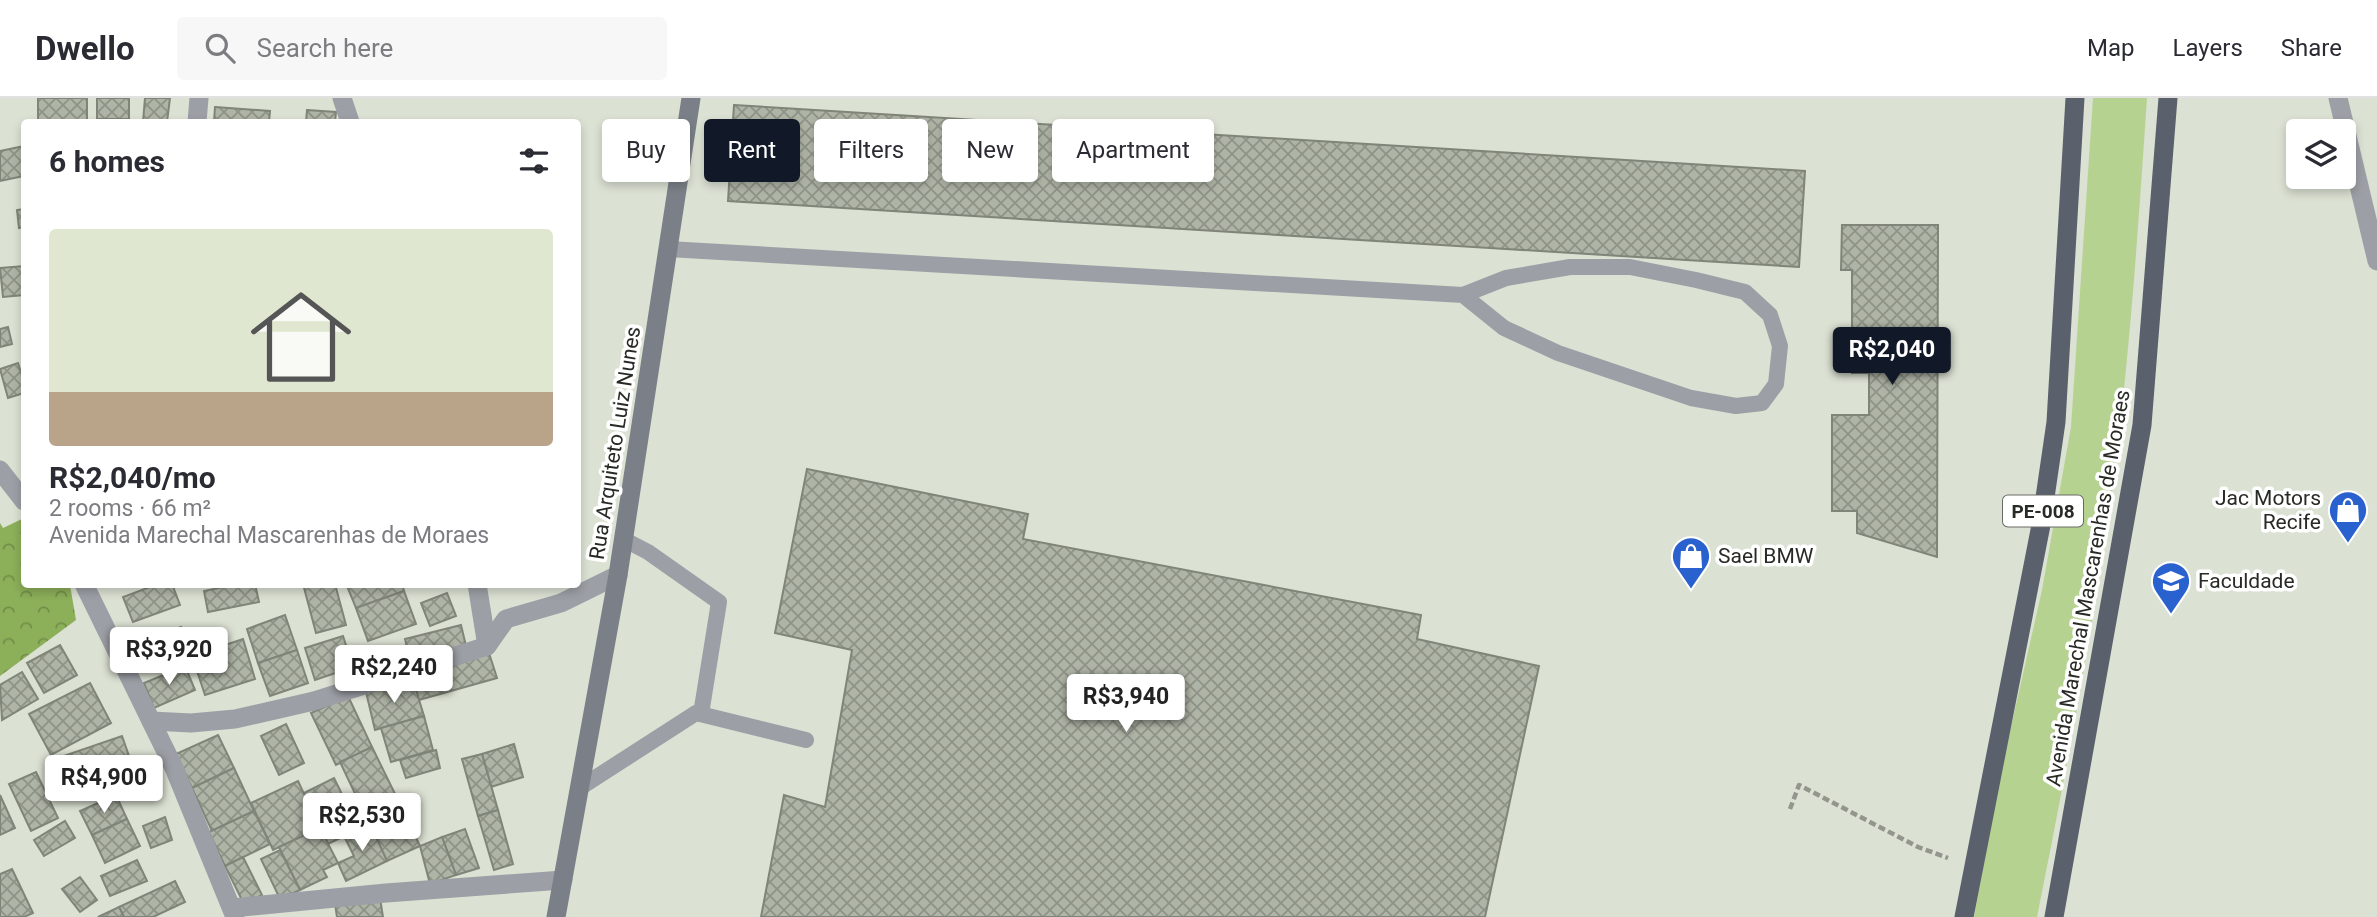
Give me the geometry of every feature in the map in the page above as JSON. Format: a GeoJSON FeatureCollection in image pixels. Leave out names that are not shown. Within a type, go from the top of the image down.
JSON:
{"type":"FeatureCollection","features":[{"type":"Feature","properties":{"kind":"highway","name":"PE-008"},"geometry":{"type":"LineString","coordinates":[[1964,917],[2041,525],[2056,422],[2075,98]]}},
{"type":"Feature","properties":{"kind":"highway","name":"Avenida Marechal Mascarenhas de Moraes"},"geometry":{"type":"LineString","coordinates":[[2054,917],[2142,425],[2168,98]]}},
{"type":"Feature","properties":{"kind":"main road","name":"Rua Arquiteto Luiz Nunes"},"geometry":{"type":"LineString","coordinates":[[556,917],[618,575],[691,98]]}},
{"type":"Feature","properties":{"kind":"street"},"geometry":{"type":"LineString","coordinates":[[197,119],[199,98]]}},
{"type":"Feature","properties":{"kind":"street"},"geometry":{"type":"LineString","coordinates":[[342,98],[349,119]]}},
{"type":"Feature","properties":{"kind":"street"},"geometry":{"type":"LineString","coordinates":[[2339,98],[2377,261]]}},
{"type":"Feature","properties":{"kind":"street"},"geometry":{"type":"LineString","coordinates":[[0,470],[21,497]]}},
{"type":"Feature","properties":{"kind":"street"},"geometry":{"type":"LineString","coordinates":[[151,721],[191,723],[235,719],[314,701],[487,646],[506,619],[561,603],[618,575]]}},
{"type":"Feature","properties":{"kind":"street"},"geometry":{"type":"LineString","coordinates":[[86,588],[174,768],[234,913],[386,893],[563,880]]}},
{"type":"Feature","properties":{"kind":"street"},"geometry":{"type":"LineString","coordinates":[[478,588],[487,646]]}},
{"type":"Feature","properties":{"kind":"lane"},"geometry":{"type":"LineString","coordinates":[[668,249],[1463,295],[1506,278],[1570,267],[1630,267],[1745,292],[1770,315],[1780,346],[1776,384],[1762,403],[1736,406],[1691,398],[1547,348],[1504,328],[1463,295]]}},
{"type":"Feature","properties":{"kind":"lane"},"geometry":{"type":"LineString","coordinates":[[623,539],[648,552],[719,602],[701,714]]}},
{"type":"Feature","properties":{"kind":"lane"},"geometry":{"type":"LineString","coordinates":[[578,789],[690,717],[701,714],[806,740]]}},
{"type":"Feature","properties":{"kind":"path"},"geometry":{"type":"LineString","coordinates":[[1790,809],[1799,785],[1918,847],[1974,866]]}},
{"type":"Feature","properties":{"kind":"green space"},"geometry":{"type":"Polygon","coordinates":[[[2093,98],[2147,98],[2128,349],[2111,499],[2077,708],[2037,917],[1974,917],[1999,780],[2042,590],[2071,427],[2093,98]]]}},
{"type":"Feature","properties":{"kind":"green space"},"geometry":{"type":"Polygon","coordinates":[[[21,519],[21,588],[71,588],[76,620],[0,676],[0,523],[3,528],[21,519]]]}},
{"type":"Feature","properties":{"kind":"building"},"geometry":{"type":"Polygon","coordinates":[[[38,98],[87,98],[87,119],[38,119],[38,98]]]}},
{"type":"Feature","properties":{"kind":"building"},"geometry":{"type":"Polygon","coordinates":[[[97,98],[129,98],[129,119],[97,119],[97,98]]]}},
{"type":"Feature","properties":{"kind":"building"},"geometry":{"type":"Polygon","coordinates":[[[145,98],[170,98],[167,119],[143,119],[145,98]]]}},
{"type":"Feature","properties":{"kind":"building"},"geometry":{"type":"Polygon","coordinates":[[[734,105],[961,119],[942,119],[942,182],[1038,182],[1038,124],[1052,125],[1052,182],[1214,182],[1214,135],[1805,171],[1799,267],[728,201],[729,182],[800,182],[800,119],[733,119],[734,105]]]}},
{"type":"Feature","properties":{"kind":"building"},"geometry":{"type":"Polygon","coordinates":[[[215,107],[270,111],[269,119],[214,119],[215,107]]]}},
{"type":"Feature","properties":{"kind":"building"},"geometry":{"type":"Polygon","coordinates":[[[307,110],[336,112],[335,119],[306,119],[307,110]]]}},
{"type":"Feature","properties":{"kind":"building"},"geometry":{"type":"Polygon","coordinates":[[[21,147],[21,177],[0,181],[0,151],[21,147]]]}},
{"type":"Feature","properties":{"kind":"building"},"geometry":{"type":"Polygon","coordinates":[[[21,209],[19,228],[17,210],[21,209]]]}},
{"type":"Feature","properties":{"kind":"building"},"geometry":{"type":"Polygon","coordinates":[[[1842,225],[1938,225],[1937,557],[1857,533],[1857,511],[1832,511],[1832,415],[1869,415],[1869,373],[1852,373],[1852,270],[1841,270],[1842,225]]]}},
{"type":"Feature","properties":{"kind":"building"},"geometry":{"type":"Polygon","coordinates":[[[21,266],[21,295],[3,297],[0,268],[21,266]]]}},
{"type":"Feature","properties":{"kind":"building"},"geometry":{"type":"Polygon","coordinates":[[[8,327],[12,344],[0,347],[0,329],[8,327]]]}},
{"type":"Feature","properties":{"kind":"building"},"geometry":{"type":"Polygon","coordinates":[[[18,363],[21,394],[8,398],[0,369],[18,363]]]}},
{"type":"Feature","properties":{"kind":"building"},"geometry":{"type":"Polygon","coordinates":[[[807,469],[1028,514],[1023,539],[1421,615],[1417,639],[1539,666],[1485,917],[761,917],[784,795],[825,807],[852,650],[775,633],[807,469]]]}},
{"type":"Feature","properties":{"kind":"building"},"geometry":{"type":"Polygon","coordinates":[[[147,588],[174,588],[180,605],[133,622],[123,597],[147,588]]]}},
{"type":"Feature","properties":{"kind":"building"},"geometry":{"type":"Polygon","coordinates":[[[219,588],[256,588],[259,602],[208,612],[204,591],[219,588]]]}},
{"type":"Feature","properties":{"kind":"building"},"geometry":{"type":"Polygon","coordinates":[[[304,588],[336,588],[346,625],[316,633],[304,588]]]}},
{"type":"Feature","properties":{"kind":"building"},"geometry":{"type":"Polygon","coordinates":[[[348,588],[403,588],[404,591],[356,608],[348,588]]]}},
{"type":"Feature","properties":{"kind":"building"},"geometry":{"type":"Polygon","coordinates":[[[404,591],[416,624],[368,641],[356,608],[404,591]]]}},
{"type":"Feature","properties":{"kind":"building"},"geometry":{"type":"Polygon","coordinates":[[[447,593],[456,616],[430,626],[421,603],[447,593]]]}},
{"type":"Feature","properties":{"kind":"building"},"geometry":{"type":"Polygon","coordinates":[[[285,615],[297,650],[258,663],[247,629],[285,615]]]}},
{"type":"Feature","properties":{"kind":"building"},"geometry":{"type":"Polygon","coordinates":[[[461,625],[467,650],[411,664],[405,639],[461,625]]]}},
{"type":"Feature","properties":{"kind":"building"},"geometry":{"type":"Polygon","coordinates":[[[181,627],[189,650],[140,668],[131,645],[181,627]]]}},
{"type":"Feature","properties":{"kind":"building"},"geometry":{"type":"Polygon","coordinates":[[[343,636],[353,667],[315,680],[305,648],[343,636]]]}},
{"type":"Feature","properties":{"kind":"building"},"geometry":{"type":"Polygon","coordinates":[[[243,639],[255,679],[205,695],[192,656],[243,639]]]}},
{"type":"Feature","properties":{"kind":"building"},"geometry":{"type":"Polygon","coordinates":[[[60,645],[77,675],[44,693],[27,663],[60,645]]]}},
{"type":"Feature","properties":{"kind":"building"},"geometry":{"type":"Polygon","coordinates":[[[297,650],[308,683],[270,696],[258,663],[297,650]]]}},
{"type":"Feature","properties":{"kind":"building"},"geometry":{"type":"Polygon","coordinates":[[[489,653],[497,678],[419,700],[413,680],[489,653]]]}},
{"type":"Feature","properties":{"kind":"building"},"geometry":{"type":"Polygon","coordinates":[[[185,666],[195,690],[154,708],[144,683],[185,666]]]}},
{"type":"Feature","properties":{"kind":"building"},"geometry":{"type":"Polygon","coordinates":[[[22,672],[38,699],[2,720],[0,685],[22,672]]]}},
{"type":"Feature","properties":{"kind":"building"},"geometry":{"type":"Polygon","coordinates":[[[413,680],[424,716],[375,730],[366,692],[413,680]]]}},
{"type":"Feature","properties":{"kind":"building"},"geometry":{"type":"Polygon","coordinates":[[[90,683],[111,723],[51,755],[29,714],[90,683]]]}},
{"type":"Feature","properties":{"kind":"building"},"geometry":{"type":"Polygon","coordinates":[[[348,696],[372,747],[336,765],[311,713],[348,696]]]}},
{"type":"Feature","properties":{"kind":"building"},"geometry":{"type":"Polygon","coordinates":[[[424,716],[433,750],[391,762],[381,728],[424,716]]]}},
{"type":"Feature","properties":{"kind":"building"},"geometry":{"type":"Polygon","coordinates":[[[286,724],[304,763],[279,775],[261,736],[286,724]]]}},
{"type":"Feature","properties":{"kind":"building"},"geometry":{"type":"Polygon","coordinates":[[[218,735],[234,768],[192,788],[176,754],[218,735]]]}},
{"type":"Feature","properties":{"kind":"building"},"geometry":{"type":"Polygon","coordinates":[[[122,736],[129,756],[53,783],[46,762],[122,736]]]}},
{"type":"Feature","properties":{"kind":"building"},"geometry":{"type":"Polygon","coordinates":[[[514,744],[523,777],[491,787],[482,754],[514,744]]]}},
{"type":"Feature","properties":{"kind":"building"},"geometry":{"type":"Polygon","coordinates":[[[372,747],[399,802],[366,817],[340,762],[372,747]]]}},
{"type":"Feature","properties":{"kind":"building"},"geometry":{"type":"Polygon","coordinates":[[[436,750],[440,768],[406,778],[400,760],[436,750]]]}},
{"type":"Feature","properties":{"kind":"building"},"geometry":{"type":"Polygon","coordinates":[[[482,754],[498,810],[478,816],[462,759],[482,754]]]}},
{"type":"Feature","properties":{"kind":"building"},"geometry":{"type":"Polygon","coordinates":[[[234,768],[254,811],[212,831],[192,788],[234,768]]]}},
{"type":"Feature","properties":{"kind":"building"},"geometry":{"type":"Polygon","coordinates":[[[117,769],[125,788],[100,799],[92,781],[117,769]]]}},
{"type":"Feature","properties":{"kind":"building"},"geometry":{"type":"Polygon","coordinates":[[[36,772],[58,818],[31,831],[9,784],[36,772]]]}},
{"type":"Feature","properties":{"kind":"building"},"geometry":{"type":"Polygon","coordinates":[[[334,778],[359,829],[328,844],[304,793],[334,778]]]}},
{"type":"Feature","properties":{"kind":"building"},"geometry":{"type":"Polygon","coordinates":[[[298,781],[320,828],[273,850],[251,803],[298,781]]]}},
{"type":"Feature","properties":{"kind":"building"},"geometry":{"type":"Polygon","coordinates":[[[0,795],[15,828],[0,835],[0,795]]]}},
{"type":"Feature","properties":{"kind":"building"},"geometry":{"type":"Polygon","coordinates":[[[116,795],[127,819],[92,835],[80,811],[116,795]]]}},
{"type":"Feature","properties":{"kind":"building"},"geometry":{"type":"Polygon","coordinates":[[[399,802],[420,846],[387,861],[366,817],[399,802]]]}},
{"type":"Feature","properties":{"kind":"building"},"geometry":{"type":"Polygon","coordinates":[[[498,810],[513,864],[494,870],[478,816],[498,810]]]}},
{"type":"Feature","properties":{"kind":"building"},"geometry":{"type":"Polygon","coordinates":[[[254,811],[270,844],[225,866],[209,832],[254,811]]]}},
{"type":"Feature","properties":{"kind":"building"},"geometry":{"type":"Polygon","coordinates":[[[165,817],[172,840],[151,848],[143,826],[165,817]]]}},
{"type":"Feature","properties":{"kind":"building"},"geometry":{"type":"Polygon","coordinates":[[[127,819],[140,846],[105,863],[92,835],[127,819]]]}},
{"type":"Feature","properties":{"kind":"building"},"geometry":{"type":"Polygon","coordinates":[[[65,821],[75,838],[44,856],[34,840],[65,821]]]}},
{"type":"Feature","properties":{"kind":"building"},"geometry":{"type":"Polygon","coordinates":[[[370,824],[387,861],[346,881],[338,863],[354,856],[344,836],[370,824]]]}},
{"type":"Feature","properties":{"kind":"building"},"geometry":{"type":"Polygon","coordinates":[[[320,828],[338,863],[323,870],[327,877],[300,890],[279,847],[320,828]]]}},
{"type":"Feature","properties":{"kind":"building"},"geometry":{"type":"Polygon","coordinates":[[[465,829],[479,868],[456,875],[442,837],[465,829]]]}},
{"type":"Feature","properties":{"kind":"building"},"geometry":{"type":"Polygon","coordinates":[[[442,837],[456,875],[430,884],[420,846],[442,837]]]}},
{"type":"Feature","properties":{"kind":"building"},"geometry":{"type":"Polygon","coordinates":[[[280,850],[300,890],[280,899],[261,859],[280,850]]]}},
{"type":"Feature","properties":{"kind":"building"},"geometry":{"type":"Polygon","coordinates":[[[243,857],[262,895],[244,904],[225,866],[243,857]]]}},
{"type":"Feature","properties":{"kind":"building"},"geometry":{"type":"Polygon","coordinates":[[[137,860],[147,881],[110,896],[101,876],[137,860]]]}},
{"type":"Feature","properties":{"kind":"building"},"geometry":{"type":"Polygon","coordinates":[[[12,869],[33,913],[24,917],[0,917],[0,874],[12,869]]]}},
{"type":"Feature","properties":{"kind":"building"},"geometry":{"type":"Polygon","coordinates":[[[80,877],[97,900],[80,912],[62,889],[80,877]]]}},
{"type":"Feature","properties":{"kind":"building"},"geometry":{"type":"Polygon","coordinates":[[[175,881],[185,902],[153,917],[124,917],[119,907],[175,881]]]}},
{"type":"Feature","properties":{"kind":"building"},"geometry":{"type":"Polygon","coordinates":[[[380,898],[383,917],[337,917],[335,904],[380,898]]]}},
{"type":"Feature","properties":{"kind":"building"},"geometry":{"type":"Polygon","coordinates":[[[119,907],[124,917],[98,917],[119,907]]]}},
{"type":"Feature","properties":{"kind":"place","name":"Jac Motors Recife"},"geometry":{"type":"Point","coordinates":[2348,544]}},
{"type":"Feature","properties":{"kind":"place","name":"Sael BMW"},"geometry":{"type":"Point","coordinates":[1691,590]}},
{"type":"Feature","properties":{"kind":"place","name":"Faculdade"},"geometry":{"type":"Point","coordinates":[2171,615]}}]}
